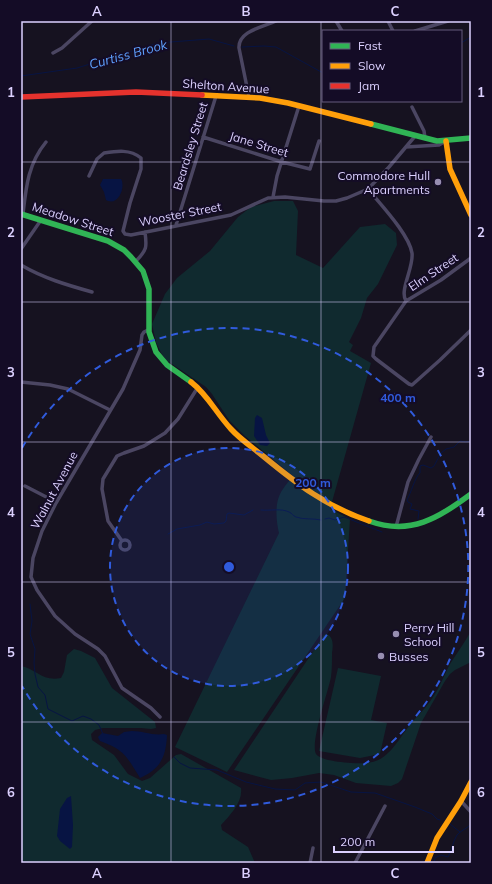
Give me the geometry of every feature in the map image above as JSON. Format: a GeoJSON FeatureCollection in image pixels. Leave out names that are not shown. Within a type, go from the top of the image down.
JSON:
{"type":"FeatureCollection","features":[{"type":"Feature","properties":{"kind":"street"},"geometry":{"type":"LineString","coordinates":[[53,53],[62,48],[92,21]]}},
{"type":"Feature","properties":{"kind":"street"},"geometry":{"type":"LineString","coordinates":[[249,97],[239,48],[240,41],[244,35],[275,21]]}},
{"type":"Feature","properties":{"kind":"street"},"geometry":{"type":"LineString","coordinates":[[336,21],[341,30]]}},
{"type":"Feature","properties":{"kind":"street"},"geometry":{"type":"LineString","coordinates":[[388,21],[392,30]]}},
{"type":"Feature","properties":{"kind":"street"},"geometry":{"type":"LineString","coordinates":[[418,30],[448,21]]}},
{"type":"Feature","properties":{"kind":"street","name":"Shelton Avenue"},"geometry":{"type":"LineString","coordinates":[[21,97],[130,92],[249,97],[278,101],[425,138]]}},
{"type":"Feature","properties":{"kind":"street","name":"Beardsley Street"},"geometry":{"type":"LineString","coordinates":[[176,225],[216,96]]}},
{"type":"Feature","properties":{"kind":"street"},"geometry":{"type":"LineString","coordinates":[[273,197],[277,176],[299,106]]}},
{"type":"Feature","properties":{"kind":"street"},"geometry":{"type":"LineString","coordinates":[[412,108],[424,131],[425,138],[446,141],[471,138]]}},
{"type":"Feature","properties":{"kind":"street","name":"Wooster Street"},"geometry":{"type":"LineString","coordinates":[[89,176],[98,159],[104,153],[129,152],[134,153],[140,158],[141,169],[123,230],[125,234],[131,235],[231,215],[273,197],[324,201],[336,201],[347,198],[368,189],[416,135]]}},
{"type":"Feature","properties":{"kind":"street","name":"Jane Street"},"geometry":{"type":"LineString","coordinates":[[203,137],[282,162],[310,169],[319,141]]}},
{"type":"Feature","properties":{"kind":"street"},"geometry":{"type":"LineString","coordinates":[[406,147],[439,144],[446,141]]}},
{"type":"Feature","properties":{"kind":"street"},"geometry":{"type":"LineString","coordinates":[[446,141],[450,169],[471,215]]}},
{"type":"Feature","properties":{"kind":"street"},"geometry":{"type":"LineString","coordinates":[[22,214],[32,165],[38,151],[46,142]]}},
{"type":"Feature","properties":{"kind":"street"},"geometry":{"type":"LineString","coordinates":[[368,189],[400,230],[411,247],[412,261],[404,295],[406,301],[374,347],[373,356],[412,385],[471,330]]}},
{"type":"Feature","properties":{"kind":"street","name":"Meadow Street"},"geometry":{"type":"LineString","coordinates":[[22,214],[108,241],[127,252],[136,261]]}},
{"type":"Feature","properties":{"kind":"street"},"geometry":{"type":"LineString","coordinates":[[21,249],[41,220]]}},
{"type":"Feature","properties":{"kind":"street"},"geometry":{"type":"LineString","coordinates":[[145,232],[147,246],[144,253],[136,261],[144,273],[148,286],[150,298],[148,330],[153,346],[163,362],[198,387],[208,397],[233,431],[304,489],[326,502],[367,521],[379,525],[396,527],[416,525],[431,520],[471,494]]}},
{"type":"Feature","properties":{"kind":"street","name":"Elm Street"},"geometry":{"type":"LineString","coordinates":[[406,301],[441,280],[471,258]]}},
{"type":"Feature","properties":{"kind":"street"},"geometry":{"type":"LineString","coordinates":[[21,265],[59,282],[92,292]]}},
{"type":"Feature","properties":{"kind":"street","name":"Walnut Avenue"},"geometry":{"type":"LineString","coordinates":[[148,330],[143,334],[140,350],[123,389],[56,502],[42,531],[33,558],[31,577],[55,616],[75,634],[98,649],[105,656],[122,688],[151,708],[160,717]]}},
{"type":"Feature","properties":{"kind":"street"},"geometry":{"type":"LineString","coordinates":[[21,382],[50,385],[68,389],[110,410]]}},
{"type":"Feature","properties":{"kind":"street"},"geometry":{"type":"LineString","coordinates":[[122,541],[108,521],[102,489],[103,479],[117,456],[144,446],[165,433],[178,419],[198,387]]}},
{"type":"Feature","properties":{"kind":"street"},"geometry":{"type":"LineString","coordinates":[[396,527],[408,482],[431,437]]}},
{"type":"Feature","properties":{"kind":"street"},"geometry":{"type":"LineString","coordinates":[[25,486],[56,502]]}},
{"type":"Feature","properties":{"kind":"street"},"geometry":{"type":"LineString","coordinates":[[427,863],[437,838],[461,801],[471,782]]}},
{"type":"Feature","properties":{"kind":"street"},"geometry":{"type":"LineString","coordinates":[[461,801],[471,812]]}},
{"type":"Feature","properties":{"kind":"street"},"geometry":{"type":"LineString","coordinates":[[356,863],[385,806]]}},
{"type":"Feature","properties":{"kind":"street"},"geometry":{"type":"LineString","coordinates":[[310,863],[313,848]]}},
{"type":"Feature","properties":{"kind":"green space"},"geometry":{"type":"Polygon","coordinates":[[[274,201],[293,201],[298,211],[296,255],[323,268],[360,227],[385,224],[396,233],[397,245],[378,284],[367,298],[361,318],[349,342],[353,345],[350,351],[371,363],[330,509],[350,519],[345,598],[227,772],[175,747],[279,533],[277,522],[278,499],[284,487],[293,476],[245,436],[229,420],[206,387],[166,360],[156,342],[152,324],[165,294],[177,278],[210,251],[238,217],[251,207],[274,201]]]}},
{"type":"Feature","properties":{"kind":"green space"},"geometry":{"type":"Polygon","coordinates":[[[471,631],[471,662],[455,670],[445,681],[421,723],[402,779],[398,783],[391,786],[356,783],[334,775],[319,773],[271,780],[234,770],[324,635],[327,634],[331,638],[332,642],[332,671],[315,739],[316,754],[319,757],[332,761],[366,763],[374,762],[386,755],[431,701],[450,664],[471,631]]]}},
{"type":"Feature","properties":{"kind":"green space"},"geometry":{"type":"Polygon","coordinates":[[[74,649],[95,658],[112,688],[155,722],[156,728],[151,729],[103,728],[95,730],[91,734],[92,740],[114,755],[128,774],[142,781],[150,778],[176,755],[181,754],[241,788],[238,803],[232,813],[221,825],[222,830],[248,847],[255,863],[21,863],[21,666],[44,677],[55,679],[61,678],[64,672],[67,655],[74,649]]]}},
{"type":"Feature","properties":{"kind":"green space"},"geometry":{"type":"Polygon","coordinates":[[[338,668],[381,676],[371,720],[387,723],[380,754],[360,758],[319,751],[338,668]]]}},
{"type":"Feature","properties":{"kind":"shaded area"},"geometry":{"type":"Polygon","coordinates":[[[103,179],[121,179],[122,191],[114,201],[106,200],[100,185],[103,179]]]}},
{"type":"Feature","properties":{"kind":"shaded area"},"geometry":{"type":"Polygon","coordinates":[[[257,415],[262,418],[266,435],[270,443],[267,446],[260,445],[254,436],[255,418],[257,415]]]}},
{"type":"Feature","properties":{"kind":"shaded area"},"geometry":{"type":"Polygon","coordinates":[[[132,731],[167,735],[164,755],[158,766],[140,778],[132,765],[120,751],[100,741],[98,737],[102,733],[118,736],[124,732],[132,731]]]}},
{"type":"Feature","properties":{"kind":"shaded area"},"geometry":{"type":"Polygon","coordinates":[[[71,796],[73,825],[72,847],[70,849],[60,841],[57,836],[60,809],[67,798],[71,796]]]}},
{"type":"Feature","properties":{"kind":"waterway","name":"Curtiss Brook"},"geometry":{"type":"LineString","coordinates":[[462,42],[471,37]]}},
{"type":"Feature","properties":{"kind":"waterway","name":"Curtiss Brook"},"geometry":{"type":"LineString","coordinates":[[21,76],[77,68],[158,43],[209,39],[234,46]]}},
{"type":"Feature","properties":{"kind":"waterway","name":"Curtiss Brook"},"geometry":{"type":"LineString","coordinates":[[242,47],[276,47],[322,72]]}},
{"type":"Feature","properties":{"kind":"waterway"},"geometry":{"type":"LineString","coordinates":[[418,519],[419,511],[410,509],[412,504],[407,500],[416,478],[420,473],[420,466],[423,465],[431,468],[434,466],[441,453],[446,449],[454,447],[460,441],[470,441]]}},
{"type":"Feature","properties":{"kind":"waterway"},"geometry":{"type":"LineString","coordinates":[[168,534],[177,529],[200,525],[207,522],[214,524],[224,523],[226,521],[227,514],[229,513],[244,515],[253,510]]}},
{"type":"Feature","properties":{"kind":"waterway"},"geometry":{"type":"LineString","coordinates":[[261,510],[283,510],[290,512],[295,517],[321,520]]}},
{"type":"Feature","properties":{"kind":"waterway"},"geometry":{"type":"LineString","coordinates":[[325,519],[329,518],[335,520],[344,517],[382,532]]}},
{"type":"Feature","properties":{"kind":"waterway"},"geometry":{"type":"LineString","coordinates":[[30,604],[32,621],[30,634],[35,649],[35,674],[38,687],[45,695],[48,709],[72,721],[83,716],[91,719],[99,725],[103,734]]}},
{"type":"Feature","properties":{"kind":"waterway"},"geometry":{"type":"LineString","coordinates":[[174,757],[180,763],[190,768],[217,770],[246,782],[275,789],[295,790],[305,783],[321,782],[351,792],[375,793],[432,814],[440,820]]}},
{"type":"Feature","properties":{"kind":"waterway"},"geometry":{"type":"LineString","coordinates":[[450,824],[460,832]]}},
{"type":"Feature","properties":{"kind":"waterway"},"geometry":{"type":"LineString","coordinates":[[434,863],[435,858],[441,855],[448,857],[457,835],[471,824]]}},
{"type":"Feature","properties":{"kind":"traffic: fast"},"geometry":{"type":"LineString","coordinates":[[371,124],[437,141],[471,138]]}},
{"type":"Feature","properties":{"kind":"traffic: fast"},"geometry":{"type":"LineString","coordinates":[[21,214],[108,241],[124,250],[143,271],[149,289],[149,332],[156,352],[167,365],[191,382]]}},
{"type":"Feature","properties":{"kind":"traffic: fast"},"geometry":{"type":"LineString","coordinates":[[369,521],[384,525],[398,526],[423,522],[435,517],[471,494]]}},
{"type":"Feature","properties":{"kind":"traffic: slow"},"geometry":{"type":"LineString","coordinates":[[202,95],[260,98],[288,103],[371,124]]}},
{"type":"Feature","properties":{"kind":"traffic: slow"},"geometry":{"type":"LineString","coordinates":[[446,141],[450,169],[471,215]]}},
{"type":"Feature","properties":{"kind":"traffic: slow"},"geometry":{"type":"LineString","coordinates":[[191,382],[207,398],[235,433],[288,476],[326,502],[369,521]]}},
{"type":"Feature","properties":{"kind":"traffic: slow"},"geometry":{"type":"LineString","coordinates":[[427,863],[437,838],[461,801],[471,782]]}},
{"type":"Feature","properties":{"kind":"traffic: jam"},"geometry":{"type":"LineString","coordinates":[[21,97],[136,92],[202,95]]}},
{"type":"Feature","properties":{"kind":"place","name":"Commodore Hull Apartments"},"geometry":{"type":"Point","coordinates":[438,182]}},
{"type":"Feature","properties":{"kind":"place","name":"Perry Hill School"},"geometry":{"type":"Point","coordinates":[396,634]}},
{"type":"Feature","properties":{"kind":"place","name":"Busses"},"geometry":{"type":"Point","coordinates":[381,656]}}]}
